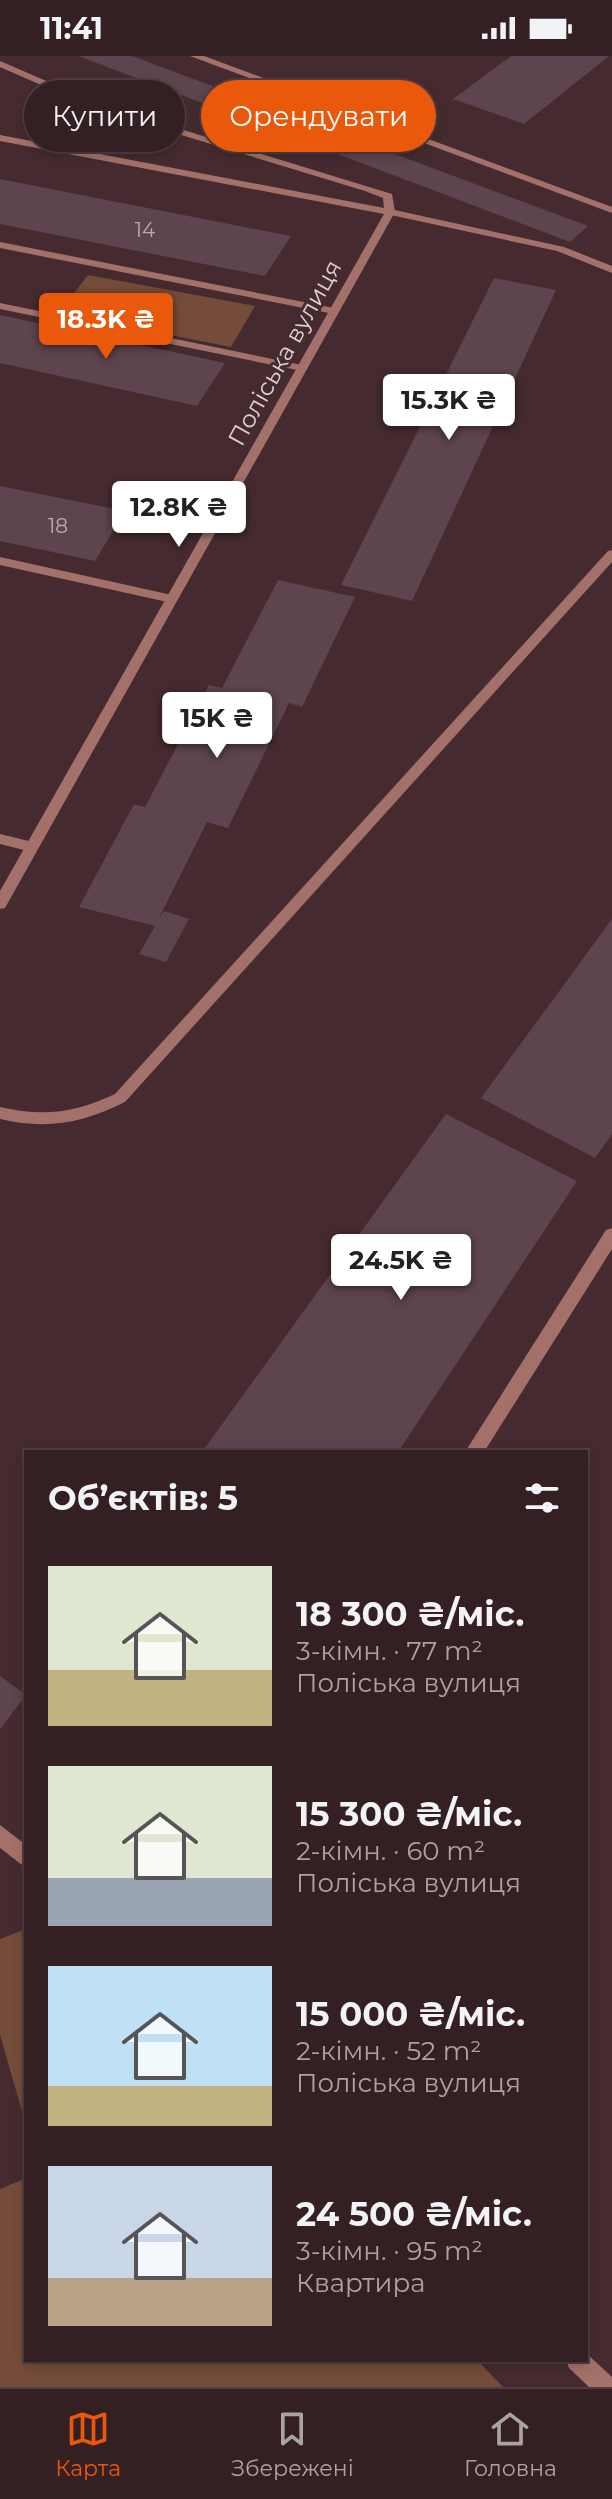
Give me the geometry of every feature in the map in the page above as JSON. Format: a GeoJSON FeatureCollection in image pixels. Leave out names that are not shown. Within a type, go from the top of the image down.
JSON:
{"type":"FeatureCollection","features":[{"type":"Feature","properties":{"kind":"street"},"geometry":{"type":"LineString","coordinates":[[195,56],[612,210]]}},
{"type":"Feature","properties":{"kind":"street"},"geometry":{"type":"LineString","coordinates":[[0,64],[99,107],[388,196],[390,212]]}},
{"type":"Feature","properties":{"kind":"street"},"geometry":{"type":"LineString","coordinates":[[0,138],[390,212],[560,249],[612,270]]}},
{"type":"Feature","properties":{"kind":"street","name":"Поліська вулиця"},"geometry":{"type":"LineString","coordinates":[[0,904],[390,212]]}},
{"type":"Feature","properties":{"kind":"street"},"geometry":{"type":"LineString","coordinates":[[0,245],[334,311]]}},
{"type":"Feature","properties":{"kind":"street"},"geometry":{"type":"LineString","coordinates":[[0,306],[302,368]]}},
{"type":"Feature","properties":{"kind":"street"},"geometry":{"type":"LineString","coordinates":[[0,1113],[33,1122],[88,1115],[120,1098],[612,554]]}},
{"type":"Feature","properties":{"kind":"street"},"geometry":{"type":"LineString","coordinates":[[0,561],[172,599]]}},
{"type":"Feature","properties":{"kind":"street"},"geometry":{"type":"LineString","coordinates":[[0,839],[32,847]]}},
{"type":"Feature","properties":{"kind":"street"},"geometry":{"type":"LineString","coordinates":[[475,1450],[612,1235]]}},
{"type":"Feature","properties":{"kind":"street"},"geometry":{"type":"LineString","coordinates":[[0,1835],[24,1856]]}},
{"type":"Feature","properties":{"kind":"street"},"geometry":{"type":"LineString","coordinates":[[579,2362],[606,2387]]}},
{"type":"Feature","properties":{"kind":"shaded area"},"geometry":{"type":"Polygon","coordinates":[[[88,275],[255,306],[231,347],[59,313],[88,275]]]}},
{"type":"Feature","properties":{"kind":"shaded area"},"geometry":{"type":"Polygon","coordinates":[[[24,1930],[24,2118],[0,2035],[0,1939],[24,1930]]]}},
{"type":"Feature","properties":{"kind":"shaded area"},"geometry":{"type":"Polygon","coordinates":[[[24,2179],[24,2362],[479,2362],[503,2387],[0,2387],[0,2189],[24,2179]]]}},
{"type":"Feature","properties":{"kind":"building"},"geometry":{"type":"Polygon","coordinates":[[[78,56],[132,56],[201,82],[201,102],[185,96],[185,80],[141,80],[78,56]]]}},
{"type":"Feature","properties":{"kind":"building"},"geometry":{"type":"Polygon","coordinates":[[[511,56],[609,56],[524,124],[453,99],[511,56]]]}},
{"type":"Feature","properties":{"kind":"building"},"geometry":{"type":"Polygon","coordinates":[[[332,152],[390,152],[588,226],[570,242],[332,152]]]}},
{"type":"Feature","properties":{"kind":"building"},"geometry":{"type":"Polygon","coordinates":[[[0,179],[291,236],[265,276],[0,224],[0,179]]]}},
{"type":"Feature","properties":{"kind":"building"},"geometry":{"type":"Polygon","coordinates":[[[494,278],[556,290],[412,601],[341,585],[494,278]]]}},
{"type":"Feature","properties":{"kind":"building"},"geometry":{"type":"Polygon","coordinates":[[[0,315],[225,363],[197,406],[0,363],[0,315]]]}},
{"type":"Feature","properties":{"kind":"building"},"geometry":{"type":"Polygon","coordinates":[[[0,486],[125,511],[95,561],[0,541],[0,486]]]}},
{"type":"Feature","properties":{"kind":"building"},"geometry":{"type":"Polygon","coordinates":[[[278,580],[355,597],[302,707],[289,703],[228,828],[207,822],[158,920],[164,911],[189,919],[166,962],[139,954],[155,926],[79,907],[134,804],[145,807],[209,685],[222,688],[278,580]]]}},
{"type":"Feature","properties":{"kind":"building"},"geometry":{"type":"Polygon","coordinates":[[[612,919],[612,1134],[595,1158],[481,1098],[612,919]]]}},
{"type":"Feature","properties":{"kind":"building"},"geometry":{"type":"Polygon","coordinates":[[[446,1114],[577,1181],[399,1450],[203,1450],[446,1114]]]}},
{"type":"Feature","properties":{"kind":"building"},"geometry":{"type":"Polygon","coordinates":[[[0,1676],[24,1694],[24,1698],[0,1729],[0,1676]]]}}]}
